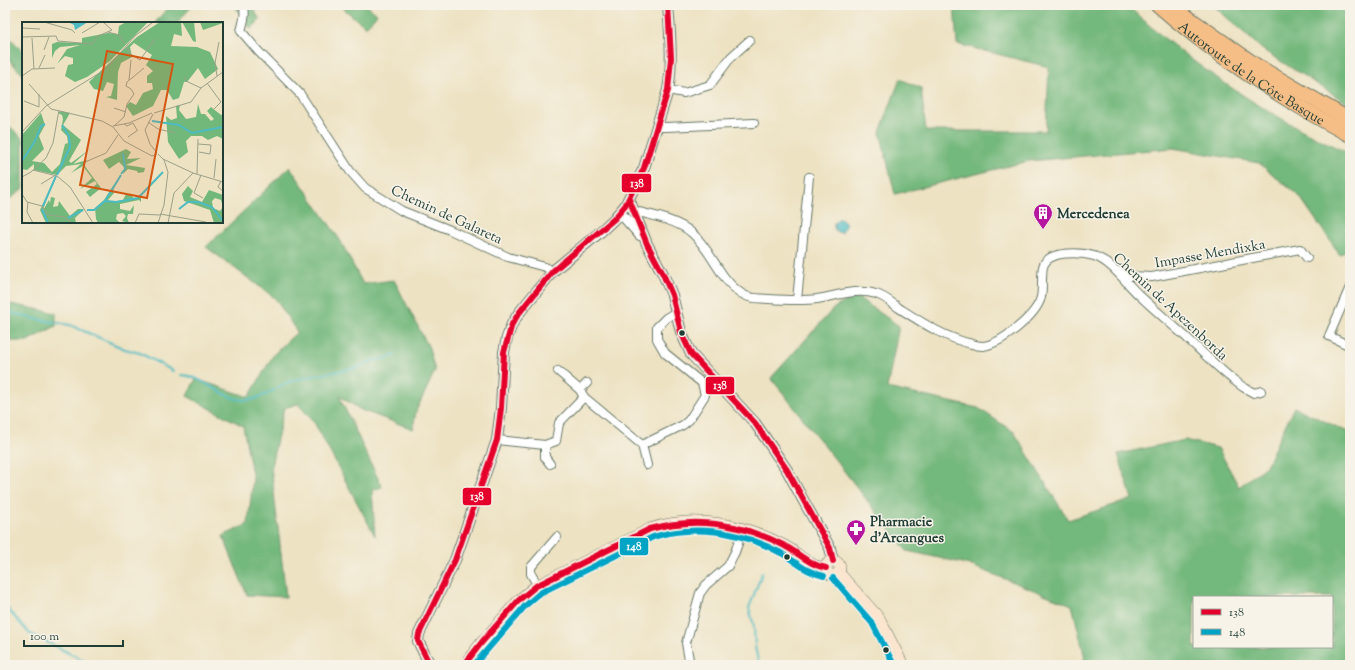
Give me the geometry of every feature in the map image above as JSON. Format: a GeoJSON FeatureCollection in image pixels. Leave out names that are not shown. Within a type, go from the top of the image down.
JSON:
{"type":"FeatureCollection","features":[{"type":"Feature","properties":{"kind":"highway","name":"Autoroute de la Côte Basque"},"geometry":{"type":"LineString","coordinates":[[1158,5],[1179,24],[1251,76],[1350,135]]}},
{"type":"Feature","properties":{"kind":"highway","name":"Autoroute de la Côte Basque"},"geometry":{"type":"LineString","coordinates":[[1174,5],[1186,16],[1257,66],[1350,120]]}},
{"type":"Feature","properties":{"kind":"main road"},"geometry":{"type":"LineString","coordinates":[[464,665],[519,600],[538,586],[598,554],[660,526],[680,522],[716,524],[742,528],[782,544],[814,565],[830,564],[827,572],[835,576],[839,573],[879,618],[903,665]]}},
{"type":"Feature","properties":{"kind":"street","name":"Chemin de Galareta"},"geometry":{"type":"LineString","coordinates":[[243,5],[245,9],[245,16],[241,31],[258,51],[300,94],[350,171],[365,188],[402,211],[450,230],[508,257],[545,267],[553,271]]}},
{"type":"Feature","properties":{"kind":"street"},"geometry":{"type":"LineString","coordinates":[[430,665],[418,642],[419,634],[456,560],[497,440],[501,408],[504,352],[512,324],[553,271],[599,233],[617,215],[629,199],[644,168],[658,126],[671,78],[668,5]]}},
{"type":"Feature","properties":{"kind":"street"},"geometry":{"type":"LineString","coordinates":[[668,90],[684,92],[710,85],[731,57],[750,40]]}},
{"type":"Feature","properties":{"kind":"street"},"geometry":{"type":"LineString","coordinates":[[658,126],[666,127],[754,123]]}},
{"type":"Feature","properties":{"kind":"street"},"geometry":{"type":"LineString","coordinates":[[797,300],[809,178]]}},
{"type":"Feature","properties":{"kind":"street"},"geometry":{"type":"LineString","coordinates":[[629,199],[634,217],[672,295],[682,336],[690,354],[755,423],[787,470],[830,548],[830,564]]}},
{"type":"Feature","properties":{"kind":"street"},"geometry":{"type":"LineString","coordinates":[[617,215],[634,217]]}},
{"type":"Feature","properties":{"kind":"street","name":"Chemin de Apezenborda"},"geometry":{"type":"LineString","coordinates":[[634,217],[642,218],[655,216],[686,228],[708,251],[728,281],[748,297],[797,300],[817,299],[849,292],[878,294],[924,324],[959,341],[982,346],[996,342],[1020,325],[1034,312],[1041,298],[1044,265],[1048,260],[1055,256],[1067,253],[1093,256],[1104,260],[1138,294],[1226,374],[1243,387],[1254,393],[1260,391]]}},
{"type":"Feature","properties":{"kind":"street","name":"Impasse Mendixka"},"geometry":{"type":"LineString","coordinates":[[1115,270],[1130,276],[1152,277],[1300,250],[1307,258]]}},
{"type":"Feature","properties":{"kind":"street"},"geometry":{"type":"LineString","coordinates":[[1350,287],[1329,336],[1350,346]]}},
{"type":"Feature","properties":{"kind":"street"},"geometry":{"type":"LineString","coordinates":[[642,445],[683,425],[689,420],[706,395],[702,383],[665,353],[657,339],[657,326],[676,312]]}},
{"type":"Feature","properties":{"kind":"street"},"geometry":{"type":"LineString","coordinates":[[558,371],[582,394],[642,445],[647,465]]}},
{"type":"Feature","properties":{"kind":"street"},"geometry":{"type":"LineString","coordinates":[[497,440],[545,445],[556,441],[560,423],[582,394],[587,383]]}},
{"type":"Feature","properties":{"kind":"street"},"geometry":{"type":"LineString","coordinates":[[545,445],[546,457],[550,464]]}},
{"type":"Feature","properties":{"kind":"street"},"geometry":{"type":"LineString","coordinates":[[690,665],[686,643],[700,593],[706,585],[728,566],[735,552],[742,528]]}},
{"type":"Feature","properties":{"kind":"street"},"geometry":{"type":"LineString","coordinates":[[538,586],[531,574],[531,566],[557,537]]}},
{"type":"Feature","properties":{"kind":"green space"},"geometry":{"type":"Polygon","coordinates":[[[170,5],[193,5],[178,22],[156,22],[170,5]]]}},
{"type":"Feature","properties":{"kind":"green space"},"geometry":{"type":"Polygon","coordinates":[[[234,5],[251,5],[260,20],[251,29],[234,5]]]}},
{"type":"Feature","properties":{"kind":"green space"},"geometry":{"type":"Polygon","coordinates":[[[339,5],[366,5],[377,14],[366,27],[339,5]]]}},
{"type":"Feature","properties":{"kind":"green space"},"geometry":{"type":"Polygon","coordinates":[[[954,5],[1127,5],[1178,49],[1232,88],[1290,124],[1350,154],[1350,248],[1340,255],[1300,197],[1259,163],[1173,148],[1029,161],[895,194],[880,132],[900,79],[921,88],[926,131],[1046,131],[1049,67],[957,44],[954,5]]]}},
{"type":"Feature","properties":{"kind":"green space"},"geometry":{"type":"Polygon","coordinates":[[[1213,5],[1350,5],[1350,105],[1263,50],[1213,5]]]}},
{"type":"Feature","properties":{"kind":"green space"},"geometry":{"type":"Polygon","coordinates":[[[5,33],[22,50],[22,74],[5,55],[5,33]]]}},
{"type":"Feature","properties":{"kind":"green space"},"geometry":{"type":"Polygon","coordinates":[[[5,122],[22,138],[22,190],[6,202],[5,122]]]}},
{"type":"Feature","properties":{"kind":"green space"},"geometry":{"type":"Polygon","coordinates":[[[290,167],[340,240],[363,284],[394,280],[429,348],[435,371],[416,411],[413,429],[361,410],[339,396],[382,487],[372,490],[375,536],[314,422],[298,404],[284,408],[271,466],[286,597],[247,595],[223,536],[248,524],[253,479],[243,426],[187,396],[196,379],[249,397],[274,354],[297,332],[275,298],[206,247],[290,167]]]}},
{"type":"Feature","properties":{"kind":"green space"},"geometry":{"type":"Polygon","coordinates":[[[856,296],[899,326],[887,388],[978,408],[1014,432],[1068,520],[1132,499],[1118,454],[1185,440],[1218,448],[1239,487],[1266,466],[1294,407],[1350,433],[1350,665],[1077,665],[1085,658],[1072,605],[967,564],[907,551],[771,378],[834,308],[856,296]]]}},
{"type":"Feature","properties":{"kind":"green space"},"geometry":{"type":"Polygon","coordinates":[[[5,303],[56,313],[56,326],[27,341],[5,341],[5,303]]]}},
{"type":"Feature","properties":{"kind":"water"},"geometry":{"type":"Polygon","coordinates":[[[838,219],[842,219],[846,223],[842,233],[837,232],[834,228],[834,223],[838,219]]]}},
{"type":"Feature","properties":{"kind":"waterway"},"geometry":{"type":"LineString","coordinates":[[5,311],[31,318],[70,325],[125,349],[140,353],[173,371]]}},
{"type":"Feature","properties":{"kind":"waterway"},"geometry":{"type":"LineString","coordinates":[[181,375],[197,379],[236,399],[251,400],[263,396],[293,380],[355,368],[374,360],[385,359],[395,355]]}},
{"type":"Feature","properties":{"kind":"waterway"},"geometry":{"type":"LineString","coordinates":[[759,665],[755,647],[754,626],[749,608],[762,573]]}},
{"type":"Feature","properties":{"kind":"waterway"},"geometry":{"type":"LineString","coordinates":[[5,606],[29,633],[93,665]]}},
{"type":"Feature","properties":{"kind":"transit line","name":"138"},"geometry":{"type":"LineString","coordinates":[[430,665],[418,641],[419,634],[455,560],[497,440],[501,408],[504,352],[512,324],[553,271],[614,219],[625,206],[644,168],[668,90],[671,58],[668,5]]}},
{"type":"Feature","properties":{"kind":"transit line","name":"138"},"geometry":{"type":"LineString","coordinates":[[629,199],[647,244],[672,295],[681,332],[691,354],[755,423],[787,470],[830,548],[833,561]]}},
{"type":"Feature","properties":{"kind":"transit line","name":"138"},"geometry":{"type":"LineString","coordinates":[[464,665],[519,600],[536,586],[650,529],[685,523],[718,524],[734,527],[767,537],[789,548],[814,564],[826,568]]}},
{"type":"Feature","properties":{"kind":"transit line","name":"148"},"geometry":{"type":"LineString","coordinates":[[474,665],[525,606],[540,593],[653,537],[686,531],[718,532],[735,535],[766,546],[781,553],[806,569],[824,576]]}},
{"type":"Feature","properties":{"kind":"transit line","name":"148"},"geometry":{"type":"LineString","coordinates":[[833,578],[872,623],[894,665]]}},
{"type":"Feature","properties":{"kind":"place","name":"Mercedenea"},"geometry":{"type":"Point","coordinates":[1043,230]}},
{"type":"Feature","properties":{"kind":"place","name":"Pharmacie d'Arcangues"},"geometry":{"type":"Point","coordinates":[856,546]}}]}
